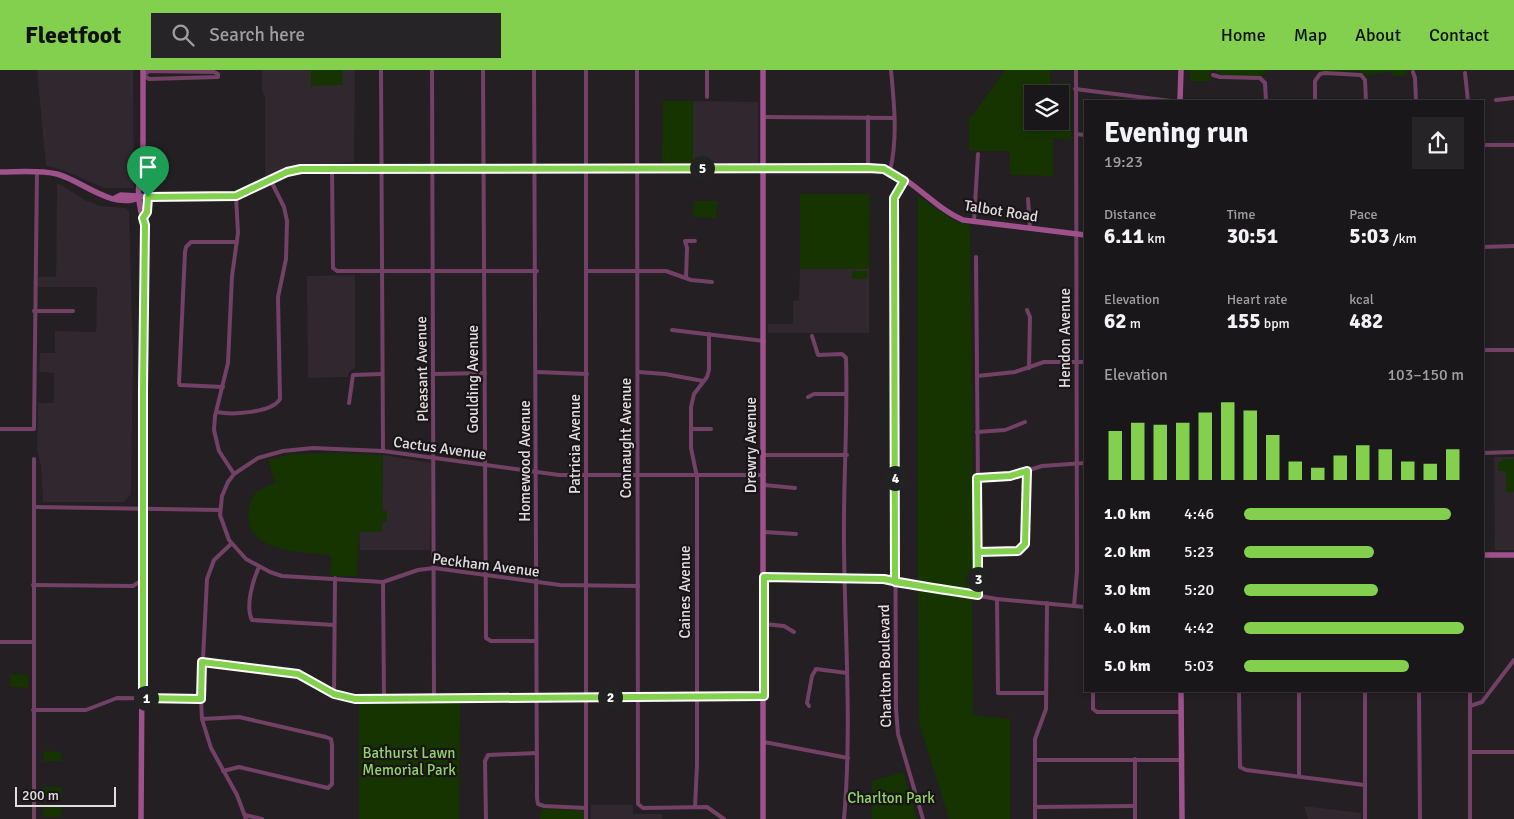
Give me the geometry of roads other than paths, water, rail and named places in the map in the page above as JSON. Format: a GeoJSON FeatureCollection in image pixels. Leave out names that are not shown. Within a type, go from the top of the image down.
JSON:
{"type":"FeatureCollection","features":[{"type":"Feature","properties":{"kind":"street"},"geometry":{"type":"LineString","coordinates":[[381,70],[381,374],[383,451]]}},
{"type":"Feature","properties":{"kind":"street","name":"Pleasant Avenue"},"geometry":{"type":"LineString","coordinates":[[432,70],[434,698]]}},
{"type":"Feature","properties":{"kind":"street","name":"Goulding Avenue"},"geometry":{"type":"LineString","coordinates":[[483,70],[485,271],[484,575],[486,638],[491,641],[535,641]]}},
{"type":"Feature","properties":{"kind":"street","name":"Homewood Avenue"},"geometry":{"type":"LineString","coordinates":[[534,70],[537,271],[535,641],[538,804],[586,808]]}},
{"type":"Feature","properties":{"kind":"street","name":"Patricia Avenue"},"geometry":{"type":"LineString","coordinates":[[586,70],[586,819]]}},
{"type":"Feature","properties":{"kind":"street","name":"Connaught Avenue"},"geometry":{"type":"LineString","coordinates":[[638,70],[636,476],[638,586],[637,697],[640,806],[643,808],[694,807]]}},
{"type":"Feature","properties":{"kind":"street"},"geometry":{"type":"LineString","coordinates":[[707,70],[707,97]]}},
{"type":"Feature","properties":{"kind":"street","name":"Drewry Avenue"},"geometry":{"type":"LineString","coordinates":[[763,70],[763,819]]}},
{"type":"Feature","properties":{"kind":"street"},"geometry":{"type":"LineString","coordinates":[[0,172],[37,172],[60,175],[96,194],[133,200],[140,197],[236,196],[287,172],[301,169],[868,168],[890,170],[893,156],[894,118],[891,70]]}},
{"type":"Feature","properties":{"kind":"street","name":"Hendon Avenue"},"geometry":{"type":"LineString","coordinates":[[1074,606],[1077,571],[1076,70]]}},
{"type":"Feature","properties":{"kind":"street"},"geometry":{"type":"LineString","coordinates":[[1180,100],[1181,70]]}},
{"type":"Feature","properties":{"kind":"street"},"geometry":{"type":"LineString","coordinates":[[143,72],[209,72],[218,74],[218,77],[209,79],[149,79],[143,72]]}},
{"type":"Feature","properties":{"kind":"street"},"geometry":{"type":"LineString","coordinates":[[141,819],[145,225],[140,214],[140,176],[143,169],[143,72]]}},
{"type":"Feature","properties":{"kind":"street"},"geometry":{"type":"LineString","coordinates":[[209,72],[209,79]]}},
{"type":"Feature","properties":{"kind":"street"},"geometry":{"type":"LineString","coordinates":[[1413,72],[1416,100]]}},
{"type":"Feature","properties":{"kind":"street"},"geometry":{"type":"LineString","coordinates":[[1315,100],[1316,77],[1325,73],[1359,74],[1364,77],[1366,100]]}},
{"type":"Feature","properties":{"kind":"street"},"geometry":{"type":"LineString","coordinates":[[1465,73],[1468,100]]}},
{"type":"Feature","properties":{"kind":"street"},"geometry":{"type":"LineString","coordinates":[[1213,75],[1220,78],[1260,78],[1265,83],[1266,100]]}},
{"type":"Feature","properties":{"kind":"street"},"geometry":{"type":"LineString","coordinates":[[1075,89],[1162,100]]}},
{"type":"Feature","properties":{"kind":"street"},"geometry":{"type":"LineString","coordinates":[[1496,100],[1514,98]]}},
{"type":"Feature","properties":{"kind":"street"},"geometry":{"type":"LineString","coordinates":[[868,117],[868,168]]}},
{"type":"Feature","properties":{"kind":"street"},"geometry":{"type":"LineString","coordinates":[[764,118],[894,118]]}},
{"type":"Feature","properties":{"kind":"street"},"geometry":{"type":"LineString","coordinates":[[1076,134],[1084,135]]}},
{"type":"Feature","properties":{"kind":"street"},"geometry":{"type":"LineString","coordinates":[[1484,145],[1514,145]]}},
{"type":"Feature","properties":{"kind":"street"},"geometry":{"type":"LineString","coordinates":[[974,222],[978,154]]}},
{"type":"Feature","properties":{"kind":"street"},"geometry":{"type":"LineString","coordinates":[[332,168],[333,268],[337,271],[537,271]]}},
{"type":"Feature","properties":{"kind":"street"},"geometry":{"type":"LineString","coordinates":[[143,169],[147,174],[148,197],[147,212],[143,218]]}},
{"type":"Feature","properties":{"kind":"street","name":"Talbot Road"},"geometry":{"type":"LineString","coordinates":[[890,170],[949,213],[974,222],[1084,235]]}},
{"type":"Feature","properties":{"kind":"street"},"geometry":{"type":"LineString","coordinates":[[0,429],[34,430],[37,172]]}},
{"type":"Feature","properties":{"kind":"street"},"geometry":{"type":"LineString","coordinates":[[216,412],[230,414],[247,412],[274,406],[280,399],[278,296],[286,259],[287,221],[284,207],[270,181]]}},
{"type":"Feature","properties":{"kind":"street","name":"Charlton Boulevard"},"geometry":{"type":"LineString","coordinates":[[904,181],[894,198],[896,709],[898,734],[923,819]]}},
{"type":"Feature","properties":{"kind":"street"},"geometry":{"type":"LineString","coordinates":[[34,508],[220,510],[228,482],[234,474],[222,457],[215,437],[216,412],[228,363],[232,276],[237,242],[236,196]]}},
{"type":"Feature","properties":{"kind":"street"},"geometry":{"type":"LineString","coordinates":[[1028,199],[1030,229]]}},
{"type":"Feature","properties":{"kind":"street"},"geometry":{"type":"LineString","coordinates":[[686,278],[687,248],[685,241],[695,241]]}},
{"type":"Feature","properties":{"kind":"street"},"geometry":{"type":"LineString","coordinates":[[223,387],[180,385],[179,383],[185,252],[186,247],[191,242],[237,242]]}},
{"type":"Feature","properties":{"kind":"street"},"geometry":{"type":"LineString","coordinates":[[1484,247],[1514,246]]}},
{"type":"Feature","properties":{"kind":"street"},"geometry":{"type":"LineString","coordinates":[[976,257],[978,595]]}},
{"type":"Feature","properties":{"kind":"street"},"geometry":{"type":"LineString","coordinates":[[587,271],[668,271],[686,278],[712,282]]}},
{"type":"Feature","properties":{"kind":"street"},"geometry":{"type":"LineString","coordinates":[[1027,310],[1030,317],[1029,368]]}},
{"type":"Feature","properties":{"kind":"street"},"geometry":{"type":"LineString","coordinates":[[34,311],[73,311]]}},
{"type":"Feature","properties":{"kind":"street"},"geometry":{"type":"LineString","coordinates":[[672,330],[764,342]]}},
{"type":"Feature","properties":{"kind":"street","name":"Caines Avenue"},"geometry":{"type":"LineString","coordinates":[[694,807],[697,476],[691,451],[691,429],[692,400],[709,370],[709,334]]}},
{"type":"Feature","properties":{"kind":"street"},"geometry":{"type":"LineString","coordinates":[[812,336],[818,355],[842,354],[846,358],[847,455],[844,524],[848,758],[844,819]]}},
{"type":"Feature","properties":{"kind":"street"},"geometry":{"type":"LineString","coordinates":[[1484,350],[1514,350]]}},
{"type":"Feature","properties":{"kind":"street"},"geometry":{"type":"LineString","coordinates":[[977,376],[1015,372],[1044,362],[1084,362]]}},
{"type":"Feature","properties":{"kind":"street"},"geometry":{"type":"LineString","coordinates":[[536,372],[587,374]]}},
{"type":"Feature","properties":{"kind":"street"},"geometry":{"type":"LineString","coordinates":[[638,372],[665,374],[702,381]]}},
{"type":"Feature","properties":{"kind":"street"},"geometry":{"type":"LineString","coordinates":[[434,374],[484,373]]}},
{"type":"Feature","properties":{"kind":"street"},"geometry":{"type":"LineString","coordinates":[[349,403],[353,375],[381,374]]}},
{"type":"Feature","properties":{"kind":"street"},"geometry":{"type":"LineString","coordinates":[[808,397],[814,394],[846,394]]}},
{"type":"Feature","properties":{"kind":"street"},"geometry":{"type":"LineString","coordinates":[[978,432],[1005,430],[1025,422]]}},
{"type":"Feature","properties":{"kind":"street"},"geometry":{"type":"LineString","coordinates":[[691,429],[711,429]]}},
{"type":"Feature","properties":{"kind":"street","name":"Cactus Avenue"},"geometry":{"type":"LineString","coordinates":[[234,474],[258,458],[283,451],[312,448],[383,451],[537,473],[587,476],[764,475]]}},
{"type":"Feature","properties":{"kind":"street"},"geometry":{"type":"LineString","coordinates":[[1484,452],[1514,452]]}},
{"type":"Feature","properties":{"kind":"street"},"geometry":{"type":"LineString","coordinates":[[763,455],[847,455]]}},
{"type":"Feature","properties":{"kind":"street"},"geometry":{"type":"LineString","coordinates":[[34,459],[34,819]]}},
{"type":"Feature","properties":{"kind":"street"},"geometry":{"type":"LineString","coordinates":[[977,478],[1010,476],[1042,466],[1084,463]]}},
{"type":"Feature","properties":{"kind":"street"},"geometry":{"type":"LineString","coordinates":[[978,552],[1018,551],[1025,544],[1027,471]]}},
{"type":"Feature","properties":{"kind":"street"},"geometry":{"type":"LineString","coordinates":[[764,485],[795,488]]}},
{"type":"Feature","properties":{"kind":"street","name":"Peckham Avenue"},"geometry":{"type":"LineString","coordinates":[[220,510],[224,531],[231,544],[246,560],[282,576],[383,582],[418,570],[434,568],[536,583],[586,587],[638,586]]}},
{"type":"Feature","properties":{"kind":"street"},"geometry":{"type":"LineString","coordinates":[[764,532],[796,534]]}},
{"type":"Feature","properties":{"kind":"street"},"geometry":{"type":"LineString","coordinates":[[231,544],[214,560],[209,570],[202,662],[202,719],[211,748],[222,771],[237,795],[246,817],[262,819]]}},
{"type":"Feature","properties":{"kind":"street"},"geometry":{"type":"LineString","coordinates":[[1484,555],[1514,555]]}},
{"type":"Feature","properties":{"kind":"street"},"geometry":{"type":"LineString","coordinates":[[259,567],[252,584],[250,614],[252,620],[334,625]]}},
{"type":"Feature","properties":{"kind":"street"},"geometry":{"type":"LineString","coordinates":[[764,577],[866,578],[997,599],[1084,607]]}},
{"type":"Feature","properties":{"kind":"street"},"geometry":{"type":"LineString","coordinates":[[334,694],[335,578]]}},
{"type":"Feature","properties":{"kind":"street"},"geometry":{"type":"LineString","coordinates":[[133,586],[142,580]]}},
{"type":"Feature","properties":{"kind":"street"},"geometry":{"type":"LineString","coordinates":[[383,582],[384,699]]}},
{"type":"Feature","properties":{"kind":"street"},"geometry":{"type":"LineString","coordinates":[[34,585],[133,586],[138,589],[142,597]]}},
{"type":"Feature","properties":{"kind":"street"},"geometry":{"type":"LineString","coordinates":[[997,599],[998,693],[1046,693]]}},
{"type":"Feature","properties":{"kind":"street"},"geometry":{"type":"LineString","coordinates":[[1035,819],[1035,739],[1046,709],[1047,603]]}},
{"type":"Feature","properties":{"kind":"street"},"geometry":{"type":"LineString","coordinates":[[764,624],[784,626],[794,632]]}},
{"type":"Feature","properties":{"kind":"street"},"geometry":{"type":"LineString","coordinates":[[0,642],[33,642]]}},
{"type":"Feature","properties":{"kind":"street"},"geometry":{"type":"LineString","coordinates":[[1470,706],[1481,703],[1514,660]]}},
{"type":"Feature","properties":{"kind":"street"},"geometry":{"type":"LineString","coordinates":[[202,662],[298,674],[334,694],[355,699],[764,696]]}},
{"type":"Feature","properties":{"kind":"street"},"geometry":{"type":"LineString","coordinates":[[809,706],[807,703],[812,676],[816,669],[847,673]]}},
{"type":"Feature","properties":{"kind":"street"},"geometry":{"type":"LineString","coordinates":[[1093,692],[1093,709],[1097,712],[1181,712]]}},
{"type":"Feature","properties":{"kind":"street"},"geometry":{"type":"LineString","coordinates":[[1181,692],[1182,819]]}},
{"type":"Feature","properties":{"kind":"street"},"geometry":{"type":"LineString","coordinates":[[1239,692],[1240,767],[1246,770],[1364,784]]}},
{"type":"Feature","properties":{"kind":"street"},"geometry":{"type":"LineString","coordinates":[[1299,692],[1299,776]]}},
{"type":"Feature","properties":{"kind":"street"},"geometry":{"type":"LineString","coordinates":[[1365,692],[1365,819]]}},
{"type":"Feature","properties":{"kind":"street"},"geometry":{"type":"LineString","coordinates":[[1420,692],[1420,819]]}},
{"type":"Feature","properties":{"kind":"street"},"geometry":{"type":"LineString","coordinates":[[1470,692],[1470,819]]}},
{"type":"Feature","properties":{"kind":"street"},"geometry":{"type":"LineString","coordinates":[[33,710],[86,710],[116,698],[201,699]]}},
{"type":"Feature","properties":{"kind":"street"},"geometry":{"type":"LineString","coordinates":[[202,719],[247,718],[331,739],[332,784],[328,788],[239,767],[222,771]]}},
{"type":"Feature","properties":{"kind":"street"},"geometry":{"type":"LineString","coordinates":[[764,742],[848,758]]}},
{"type":"Feature","properties":{"kind":"street"},"geometry":{"type":"LineString","coordinates":[[1470,752],[1514,752]]}},
{"type":"Feature","properties":{"kind":"street"},"geometry":{"type":"LineString","coordinates":[[486,819],[486,761],[488,755],[536,753]]}},
{"type":"Feature","properties":{"kind":"street"},"geometry":{"type":"LineString","coordinates":[[1135,759],[1135,819]]}},
{"type":"Feature","properties":{"kind":"street"},"geometry":{"type":"LineString","coordinates":[[1035,760],[1182,760]]}},
{"type":"Feature","properties":{"kind":"street"},"geometry":{"type":"LineString","coordinates":[[1035,807],[1135,806]]}},
{"type":"Feature","properties":{"kind":"street"},"geometry":{"type":"LineString","coordinates":[[694,807],[707,807],[724,819]]}},
{"type":"Feature","properties":{"kind":"park label","name":"Bathurst Lawn Memorial Park"},"geometry":{"type":"Point","coordinates":[409,762]}},
{"type":"Feature","properties":{"kind":"park label","name":"Charlton Park"},"geometry":{"type":"Point","coordinates":[891,798]}}]}
